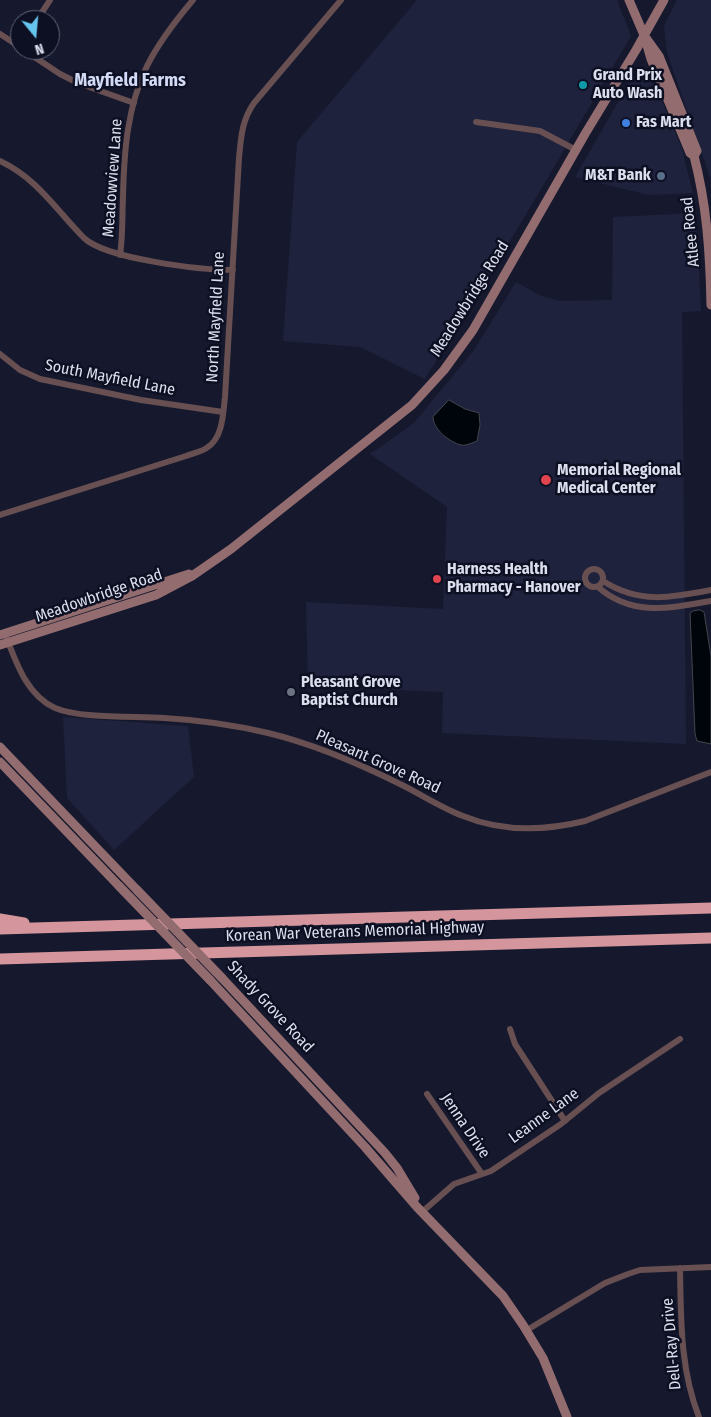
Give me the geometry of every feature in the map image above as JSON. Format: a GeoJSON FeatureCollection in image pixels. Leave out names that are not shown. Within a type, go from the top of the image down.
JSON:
{"type":"FeatureCollection","features":[{"type":"Feature","properties":{"kind":"highway","name":"Korean War Veterans Memorial Highway"},"geometry":{"type":"LineString","coordinates":[[0,929],[711,908]]}},
{"type":"Feature","properties":{"kind":"highway"},"geometry":{"type":"LineString","coordinates":[[0,919],[50,928]]}},
{"type":"Feature","properties":{"kind":"highway","name":"Korean War Veterans Memorial Highway"},"geometry":{"type":"LineString","coordinates":[[0,959],[711,938]]}},
{"type":"Feature","properties":{"kind":"main road","name":"Atlee Road"},"geometry":{"type":"LineString","coordinates":[[629,0],[644,35],[659,56],[697,151],[694,156],[705,202],[711,273],[711,305]]}},
{"type":"Feature","properties":{"kind":"main road","name":"Meadowbridge Road"},"geometry":{"type":"LineString","coordinates":[[4,644],[156,595],[203,569],[394,420],[434,382],[473,330],[664,0]]}},
{"type":"Feature","properties":{"kind":"main road","name":"Meadowbridge Road"},"geometry":{"type":"LineString","coordinates":[[2,634],[203,569]]}},
{"type":"Feature","properties":{"kind":"main road","name":"Shady Grove Road"},"geometry":{"type":"LineString","coordinates":[[0,747],[222,978],[385,1153],[397,1168],[422,1212]]}},
{"type":"Feature","properties":{"kind":"main road","name":"Shady Grove Road"},"geometry":{"type":"LineString","coordinates":[[0,762],[210,980],[365,1147],[391,1179],[503,1296],[527,1330],[550,1372],[567,1417]]}},
{"type":"Feature","properties":{"kind":"main road"},"geometry":{"type":"LineString","coordinates":[[283,1060],[292,1053]]}},
{"type":"Feature","properties":{"kind":"street","name":"Meadowview Lane"},"geometry":{"type":"LineString","coordinates":[[120,255],[127,135],[134,103],[140,83],[152,56],[193,0]]}},
{"type":"Feature","properties":{"kind":"street","name":"North Mayfield Lane"},"geometry":{"type":"LineString","coordinates":[[0,515],[206,449],[213,443],[218,435],[223,412],[239,158],[241,133],[245,119],[254,103],[341,0]]}},
{"type":"Feature","properties":{"kind":"street"},"geometry":{"type":"LineString","coordinates":[[39,60],[78,83],[134,103]]}},
{"type":"Feature","properties":{"kind":"street"},"geometry":{"type":"LineString","coordinates":[[476,122],[540,131],[576,150]]}},
{"type":"Feature","properties":{"kind":"street"},"geometry":{"type":"LineString","coordinates":[[0,161],[25,176],[38,187],[92,244],[120,255],[202,268],[232,270]]}},
{"type":"Feature","properties":{"kind":"street","name":"South Mayfield Lane"},"geometry":{"type":"LineString","coordinates":[[0,354],[20,370],[40,379],[141,400],[223,412]]}},
{"type":"Feature","properties":{"kind":"street"},"geometry":{"type":"LineString","coordinates":[[598,587],[603,581],[603,575],[599,571],[593,570],[588,572],[585,578],[587,584],[592,587],[598,587],[609,597],[626,604],[645,608],[669,608],[711,601]]}},
{"type":"Feature","properties":{"kind":"street"},"geometry":{"type":"LineString","coordinates":[[603,581],[634,596],[676,597],[711,590]]}},
{"type":"Feature","properties":{"kind":"street","name":"Pleasant Grove Road"},"geometry":{"type":"LineString","coordinates":[[2,634],[4,644],[29,686],[42,700],[56,708],[72,712],[213,723],[271,734],[304,744],[365,768],[463,816],[491,824],[538,829],[572,824],[609,812],[711,772]]}},
{"type":"Feature","properties":{"kind":"street"},"geometry":{"type":"LineString","coordinates":[[510,1029],[515,1044],[565,1121]]}},
{"type":"Feature","properties":{"kind":"street","name":"Leanne Lane"},"geometry":{"type":"LineString","coordinates":[[422,1212],[454,1184],[491,1171],[565,1121],[599,1093],[680,1040]]}},
{"type":"Feature","properties":{"kind":"street","name":"Jenna Drive"},"geometry":{"type":"LineString","coordinates":[[426,1094],[482,1174]]}},
{"type":"Feature","properties":{"kind":"street"},"geometry":{"type":"LineString","coordinates":[[527,1330],[617,1277],[640,1270],[711,1266]]}},
{"type":"Feature","properties":{"kind":"street","name":"Dell-Ray Drive"},"geometry":{"type":"LineString","coordinates":[[680,1268],[686,1372],[691,1397],[699,1417]]}},
{"type":"Feature","properties":{"kind":"shaded area"},"geometry":{"type":"Polygon","coordinates":[[[417,0],[617,0],[631,36],[524,218],[425,379],[360,347],[283,341],[297,142],[417,0]]]}},
{"type":"Feature","properties":{"kind":"shaded area"},"geometry":{"type":"Polygon","coordinates":[[[677,0],[711,0],[711,180],[667,53],[664,26],[677,0]]]}},
{"type":"Feature","properties":{"kind":"shaded area"},"geometry":{"type":"Polygon","coordinates":[[[649,69],[682,149],[693,193],[649,195],[575,177],[636,71],[649,69]]]}},
{"type":"Feature","properties":{"kind":"shaded area","name":"Memorial Regional Medical Center"},"geometry":{"type":"Polygon","coordinates":[[[696,213],[701,311],[682,312],[686,744],[442,733],[443,692],[308,686],[306,602],[443,609],[447,507],[370,454],[414,423],[474,350],[516,282],[539,295],[560,301],[612,300],[613,217],[696,213]]]}},
{"type":"Feature","properties":{"kind":"shaded area"},"geometry":{"type":"Polygon","coordinates":[[[449,400],[465,409],[479,413],[480,425],[477,441],[461,445],[447,438],[436,426],[433,417],[449,400]]]}},
{"type":"Feature","properties":{"kind":"shaded area"},"geometry":{"type":"Polygon","coordinates":[[[700,610],[704,612],[711,656],[711,744],[697,741],[695,734],[690,613],[700,610]]]}},
{"type":"Feature","properties":{"kind":"shaded area"},"geometry":{"type":"Polygon","coordinates":[[[63,717],[188,726],[194,777],[114,850],[67,798],[63,717]]]}},
{"type":"Feature","properties":{"kind":"place","name":"Grand Prix Auto Wash"},"geometry":{"type":"Point","coordinates":[583,85]}},
{"type":"Feature","properties":{"kind":"place","name":"Fas Mart"},"geometry":{"type":"Point","coordinates":[626,123]}},
{"type":"Feature","properties":{"kind":"place","name":"M&T Bank"},"geometry":{"type":"Point","coordinates":[661,176]}},
{"type":"Feature","properties":{"kind":"place","name":"Memorial Regional Medical Center"},"geometry":{"type":"Point","coordinates":[546,480]}},
{"type":"Feature","properties":{"kind":"place","name":"Harness Health Pharmacy - Hanover"},"geometry":{"type":"Point","coordinates":[437,579]}},
{"type":"Feature","properties":{"kind":"place","name":"Pleasant Grove Baptist Church"},"geometry":{"type":"Point","coordinates":[291,692]}},
{"type":"Feature","properties":{"kind":"district","name":"Mayfield Farms"},"geometry":{"type":"Point","coordinates":[130,81]}}]}
